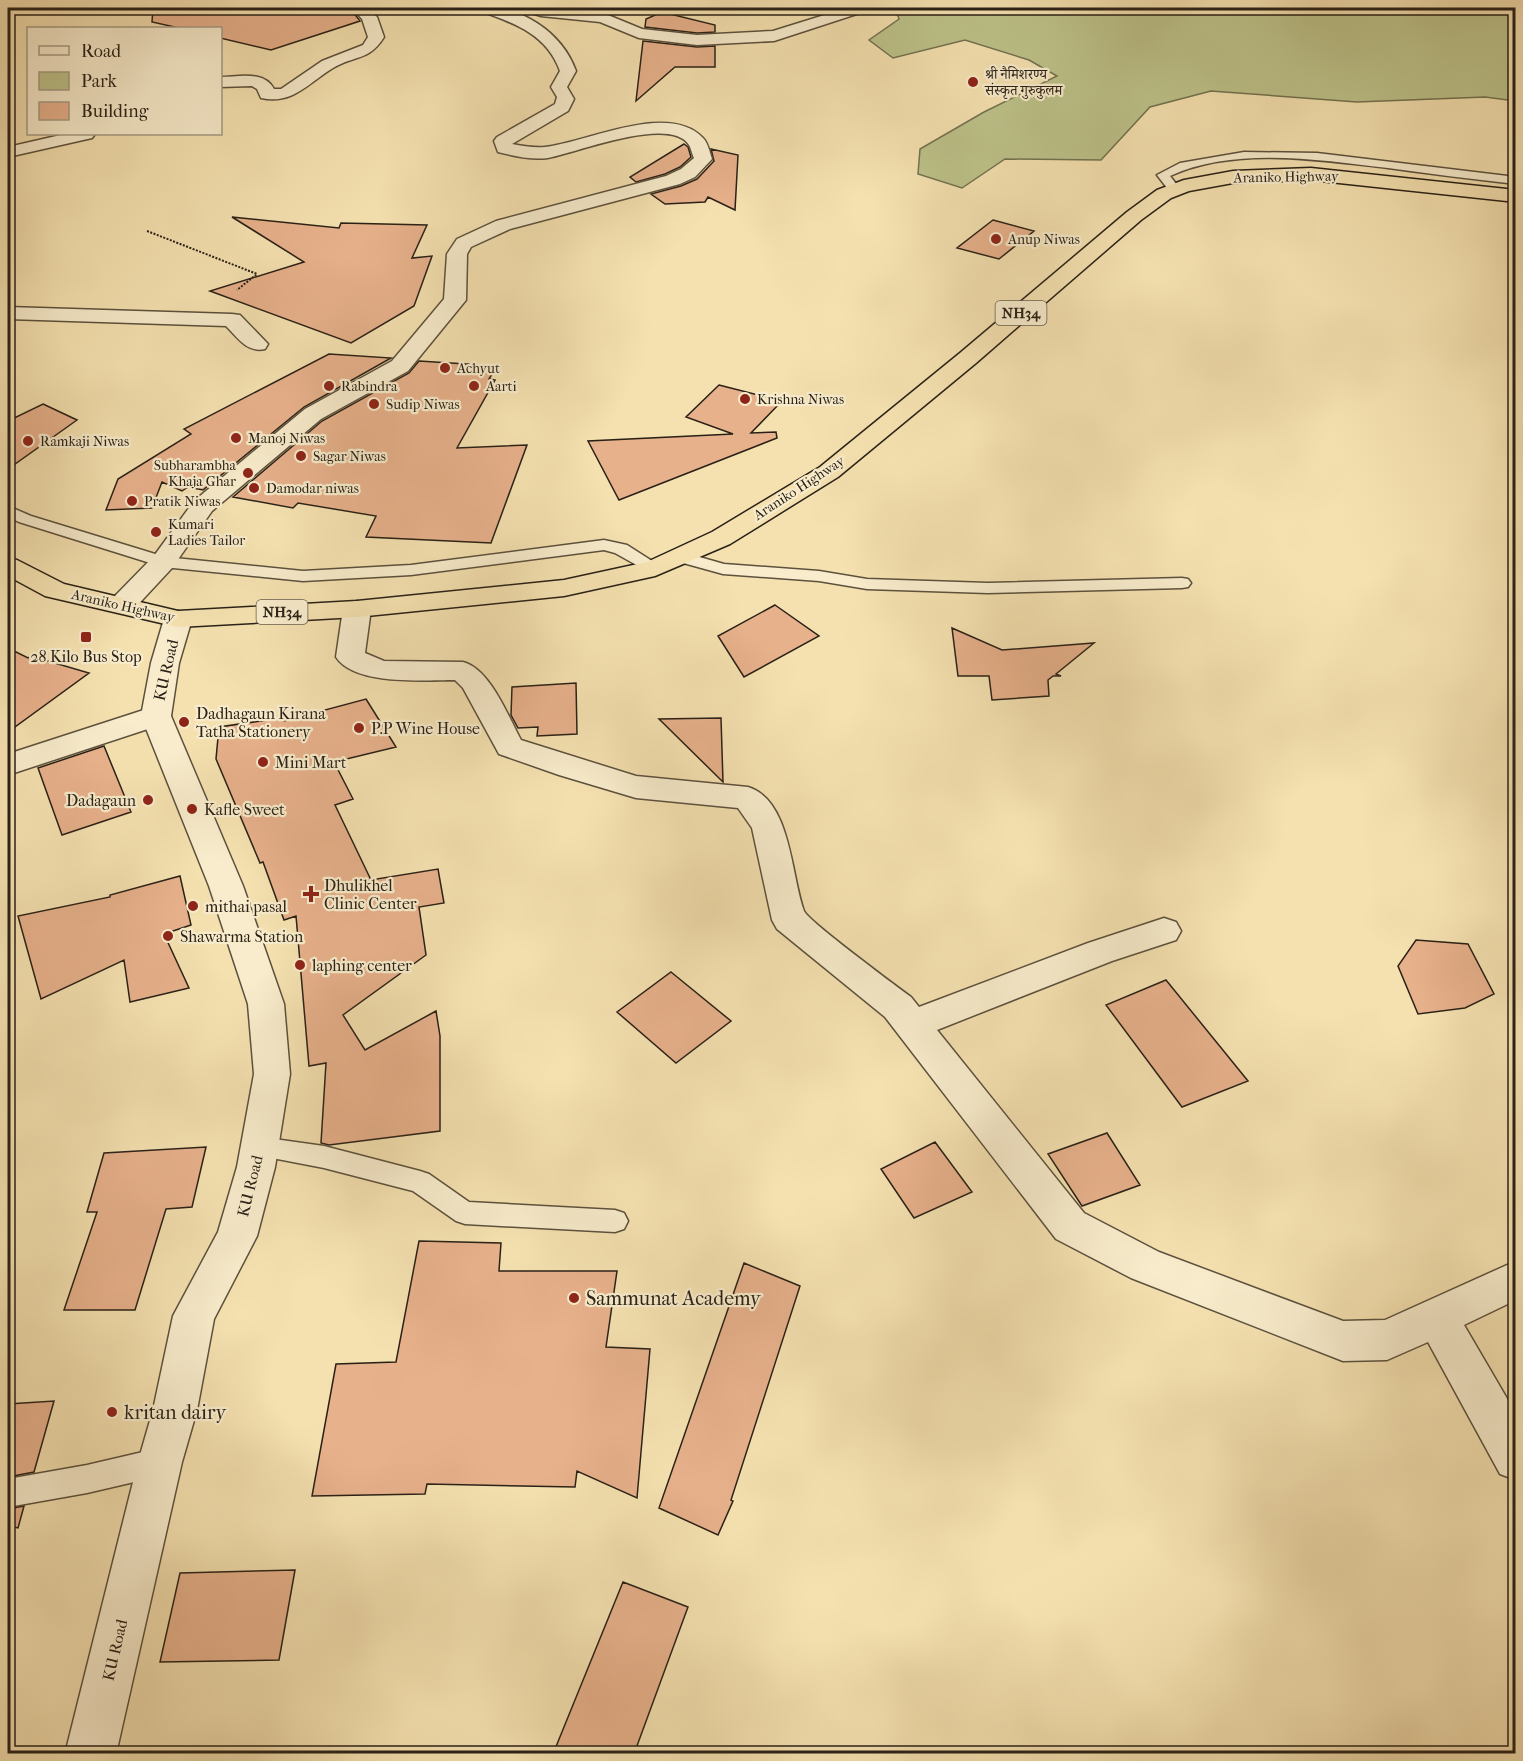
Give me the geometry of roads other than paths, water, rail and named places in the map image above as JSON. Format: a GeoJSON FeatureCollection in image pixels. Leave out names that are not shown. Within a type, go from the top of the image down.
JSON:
{"type":"FeatureCollection","features":[{"type":"Feature","properties":{"kind":"highway","name":"Araniko Highway"},"geometry":{"type":"LineString","coordinates":[[8,566],[55,590],[178,619],[357,609],[564,588],[655,568],[721,538],[829,472],[986,343],[1134,216],[1164,194],[1233,177],[1311,174],[1515,196]]}},
{"type":"Feature","properties":{"kind":"street"},"geometry":{"type":"LineString","coordinates":[[222,82],[256,81],[265,87],[267,94],[293,90],[328,63],[369,48],[376,37],[369,17],[359,8]]}},
{"type":"Feature","properties":{"kind":"street"},"geometry":{"type":"LineString","coordinates":[[122,605],[163,562],[203,507],[313,414],[400,366],[455,300],[457,254],[464,243],[503,225],[673,180],[688,173],[703,159],[699,143],[681,131],[672,129],[625,131],[548,153],[504,148],[503,141],[562,107],[566,102],[566,95],[559,87],[568,71],[565,57],[548,35],[510,16],[485,8]]}},
{"type":"Feature","properties":{"kind":"street"},"geometry":{"type":"LineString","coordinates":[[530,8],[603,18],[639,33],[697,40],[774,36],[861,8]]}},
{"type":"Feature","properties":{"kind":"street"},"geometry":{"type":"LineString","coordinates":[[8,152],[82,135]]}},
{"type":"Feature","properties":{"kind":"street"},"geometry":{"type":"LineString","coordinates":[[8,313],[232,320],[257,344]]}},
{"type":"Feature","properties":{"kind":"street"},"geometry":{"type":"LineString","coordinates":[[357,609],[350,657],[380,670],[463,671],[475,683],[510,747],[570,768],[636,787],[748,798],[768,826],[789,920],[898,1007],[1070,1226],[1145,1265],[1343,1341],[1387,1340],[1515,1280]]}},
{"type":"Feature","properties":{"kind":"street","name":"KU Road"},"geometry":{"type":"LineString","coordinates":[[90,1754],[160,1462],[175,1410],[194,1316],[237,1236],[260,1148],[272,1074],[266,1004],[226,886],[156,716],[165,663],[178,619]]}},
{"type":"Feature","properties":{"kind":"street"},"geometry":{"type":"LineString","coordinates":[[8,765],[156,716]]}},
{"type":"Feature","properties":{"kind":"street"},"geometry":{"type":"LineString","coordinates":[[912,1025],[1100,952],[1164,931]]}},
{"type":"Feature","properties":{"kind":"street"},"geometry":{"type":"LineString","coordinates":[[1437,1317],[1515,1458]]}},
{"type":"Feature","properties":{"kind":"lane"},"geometry":{"type":"LineString","coordinates":[[1175,190],[1163,175],[1167,172],[1184,165],[1244,155],[1348,159],[1515,181]]}},
{"type":"Feature","properties":{"kind":"lane"},"geometry":{"type":"LineString","coordinates":[[8,511],[25,519],[163,562],[303,576],[411,570],[604,545],[621,549],[655,568]]}},
{"type":"Feature","properties":{"kind":"lane"},"geometry":{"type":"LineString","coordinates":[[682,557],[723,569],[819,576],[867,584],[988,588],[1182,583]]}},
{"type":"Feature","properties":{"kind":"lane"},"geometry":{"type":"LineString","coordinates":[[260,1148],[324,1157],[420,1182],[465,1213],[615,1221]]}},
{"type":"Feature","properties":{"kind":"lane"},"geometry":{"type":"LineString","coordinates":[[8,1493],[87,1479],[160,1462]]}},
{"type":"Feature","properties":{"kind":"place","name":"श्री नैमिशरण्य संस्कृत गुरुकुलम"},"geometry":{"type":"Point","coordinates":[973,82]}},
{"type":"Feature","properties":{"kind":"place","name":"Anup Niwas"},"geometry":{"type":"Point","coordinates":[996,239]}},
{"type":"Feature","properties":{"kind":"place","name":"Achyut"},"geometry":{"type":"Point","coordinates":[445,368]}},
{"type":"Feature","properties":{"kind":"place","name":"Rabindra"},"geometry":{"type":"Point","coordinates":[329,386]}},
{"type":"Feature","properties":{"kind":"place","name":"Aarti"},"geometry":{"type":"Point","coordinates":[474,386]}},
{"type":"Feature","properties":{"kind":"place","name":"Krishna Niwas"},"geometry":{"type":"Point","coordinates":[745,399]}},
{"type":"Feature","properties":{"kind":"place","name":"Sudip Niwas"},"geometry":{"type":"Point","coordinates":[374,404]}},
{"type":"Feature","properties":{"kind":"place","name":"Manoj Niwas"},"geometry":{"type":"Point","coordinates":[236,438]}},
{"type":"Feature","properties":{"kind":"place","name":"Ramkaji Niwas"},"geometry":{"type":"Point","coordinates":[28,441]}},
{"type":"Feature","properties":{"kind":"place","name":"Sagar Niwas"},"geometry":{"type":"Point","coordinates":[301,456]}},
{"type":"Feature","properties":{"kind":"place","name":"Subharambha Khaja Ghar"},"geometry":{"type":"Point","coordinates":[248,473]}},
{"type":"Feature","properties":{"kind":"place","name":"Damodar niwas"},"geometry":{"type":"Point","coordinates":[254,488]}},
{"type":"Feature","properties":{"kind":"place","name":"Pratik Niwas"},"geometry":{"type":"Point","coordinates":[132,501]}},
{"type":"Feature","properties":{"kind":"place","name":"Kumari Ladies Tailor"},"geometry":{"type":"Point","coordinates":[156,532]}},
{"type":"Feature","properties":{"kind":"place","name":"28 Kilo Bus Stop"},"geometry":{"type":"Point","coordinates":[86,637]}},
{"type":"Feature","properties":{"kind":"place","name":"Dadhagaun Kirana Tatha Stationery"},"geometry":{"type":"Point","coordinates":[184,722]}},
{"type":"Feature","properties":{"kind":"place","name":"P.P Wine House"},"geometry":{"type":"Point","coordinates":[359,728]}},
{"type":"Feature","properties":{"kind":"place","name":"Mini Mart"},"geometry":{"type":"Point","coordinates":[263,762]}},
{"type":"Feature","properties":{"kind":"place","name":"Dadagaun"},"geometry":{"type":"Point","coordinates":[148,800]}},
{"type":"Feature","properties":{"kind":"place","name":"Kafle Sweet"},"geometry":{"type":"Point","coordinates":[192,809]}},
{"type":"Feature","properties":{"kind":"place","name":"Dhulikhel Clinic Center"},"geometry":{"type":"Point","coordinates":[311,894]}},
{"type":"Feature","properties":{"kind":"place","name":"mithai pasal"},"geometry":{"type":"Point","coordinates":[193,906]}},
{"type":"Feature","properties":{"kind":"place","name":"Shawarma Station"},"geometry":{"type":"Point","coordinates":[168,936]}},
{"type":"Feature","properties":{"kind":"place","name":"laphing center"},"geometry":{"type":"Point","coordinates":[300,965]}},
{"type":"Feature","properties":{"kind":"place","name":"Sammunat Academy"},"geometry":{"type":"Point","coordinates":[574,1298]}},
{"type":"Feature","properties":{"kind":"place","name":"kritan dairy"},"geometry":{"type":"Point","coordinates":[112,1412]}}]}
